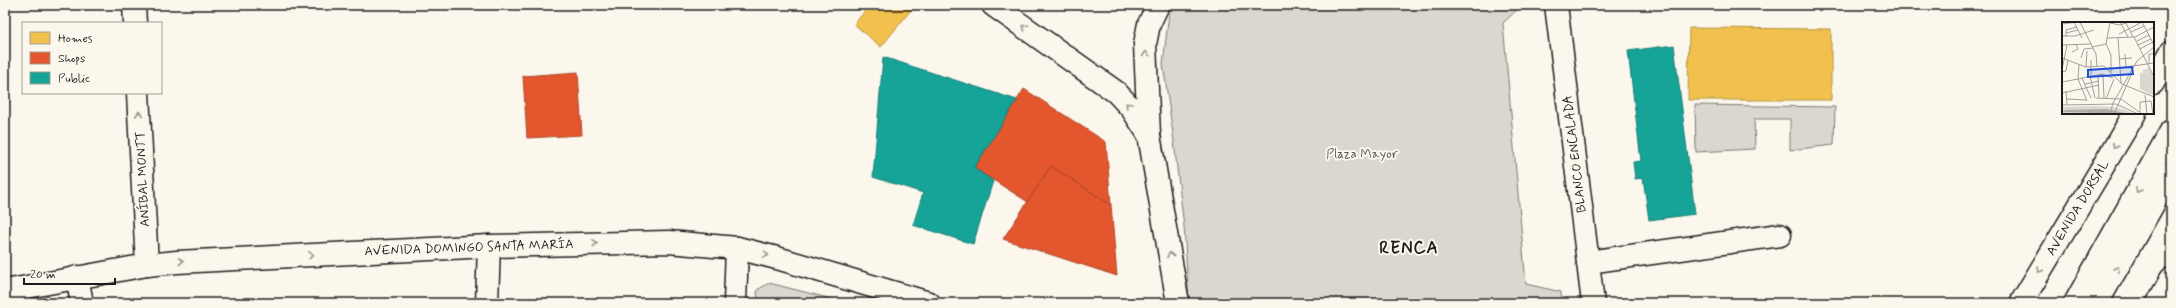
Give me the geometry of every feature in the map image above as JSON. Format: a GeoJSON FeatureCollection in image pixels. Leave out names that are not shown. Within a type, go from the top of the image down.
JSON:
{"type":"FeatureCollection","features":[{"type":"Feature","properties":{"kind":"main road"},"geometry":{"type":"LineString","coordinates":[[134,5],[135,22]]}},
{"type":"Feature","properties":{"kind":"main road"},"geometry":{"type":"LineString","coordinates":[[993,5],[1116,92],[1132,109],[1149,135]]}},
{"type":"Feature","properties":{"kind":"main road"},"geometry":{"type":"LineString","coordinates":[[1158,5],[1149,24],[1145,44],[1149,135],[1175,300]]}},
{"type":"Feature","properties":{"kind":"main road","name":"BLANCO ENCALADA"},"geometry":{"type":"LineString","coordinates":[[1556,5],[1593,303]]}},
{"type":"Feature","properties":{"kind":"main road"},"geometry":{"type":"LineString","coordinates":[[2154,81],[2171,52]]}},
{"type":"Feature","properties":{"kind":"main road","name":"ANÍBAL MONTT"},"geometry":{"type":"LineString","coordinates":[[138,94],[147,265]]}},
{"type":"Feature","properties":{"kind":"main road","name":"AVENIDA DORSAL"},"geometry":{"type":"LineString","coordinates":[[2021,303],[2134,114]]}},
{"type":"Feature","properties":{"kind":"main road"},"geometry":{"type":"LineString","coordinates":[[2075,303],[2171,131]]}},
{"type":"Feature","properties":{"kind":"main road"},"geometry":{"type":"LineString","coordinates":[[2097,303],[2171,173]]}},
{"type":"Feature","properties":{"kind":"main road"},"geometry":{"type":"LineString","coordinates":[[1588,262],[1780,235]]}},
{"type":"Feature","properties":{"kind":"main road","name":"AVENIDA DOMINGO SANTA MARÍA"},"geometry":{"type":"LineString","coordinates":[[5,291],[147,265],[488,246],[669,242],[737,248],[929,303]]}},
{"type":"Feature","properties":{"kind":"main road"},"geometry":{"type":"LineString","coordinates":[[486,303],[488,246]]}},
{"type":"Feature","properties":{"kind":"main road"},"geometry":{"type":"LineString","coordinates":[[735,303],[737,248]]}},
{"type":"Feature","properties":{"kind":"main road"},"geometry":{"type":"LineString","coordinates":[[78,277],[82,303]]}},
{"type":"Feature","properties":{"kind":"main road"},"geometry":{"type":"LineString","coordinates":[[2158,303],[2171,280]]}},
{"type":"Feature","properties":{"kind":"green space","name":"Plaza Mayor"},"geometry":{"type":"Polygon","coordinates":[[[1176,5],[1522,5],[1503,23],[1526,284],[1561,292],[1562,303],[1189,303],[1184,227],[1163,64],[1169,13],[1176,5]]]}},
{"type":"Feature","properties":{"kind":"green space"},"geometry":{"type":"Polygon","coordinates":[[[1695,105],[1835,107],[1834,145],[1790,150],[1790,119],[1754,119],[1755,149],[1696,152],[1695,105]]]}},
{"type":"Feature","properties":{"kind":"green space"},"geometry":{"type":"Polygon","coordinates":[[[769,283],[848,303],[758,303],[757,290],[769,283]]]}},
{"type":"Feature","properties":{"kind":"building: Homes"},"geometry":{"type":"Polygon","coordinates":[[[860,5],[915,5],[881,47],[854,24],[866,10],[860,5]]]}},
{"type":"Feature","properties":{"kind":"building: Homes"},"geometry":{"type":"Polygon","coordinates":[[[1689,28],[1831,29],[1831,100],[1688,100],[1689,28]]]}},
{"type":"Feature","properties":{"kind":"building: Shops"},"geometry":{"type":"Polygon","coordinates":[[[578,72],[582,135],[527,138],[523,76],[578,72]]]}},
{"type":"Feature","properties":{"kind":"building: Shops"},"geometry":{"type":"Polygon","coordinates":[[[1024,89],[1106,142],[1111,205],[1051,166],[1028,202],[974,168],[1024,89]]]}},
{"type":"Feature","properties":{"kind":"building: Shops"},"geometry":{"type":"Polygon","coordinates":[[[1051,166],[1111,205],[1117,276],[1003,239],[1051,166]]]}},
{"type":"Feature","properties":{"kind":"building: Public"},"geometry":{"type":"Polygon","coordinates":[[[1674,45],[1695,214],[1649,220],[1643,178],[1635,179],[1633,162],[1641,161],[1628,51],[1674,45]]]}},
{"type":"Feature","properties":{"kind":"building: Public"},"geometry":{"type":"Polygon","coordinates":[[[883,57],[1017,100],[974,168],[993,181],[973,244],[913,225],[923,193],[873,177],[883,57]]]}},
{"type":"Feature","properties":{"kind":"building: Public"},"geometry":{"type":"Polygon","coordinates":[[[1752,299],[1753,303],[1715,303],[1752,299]]]}},
{"type":"Feature","properties":{"kind":"district","name":"RENCA"},"geometry":{"type":"Point","coordinates":[1409,248]}}]}
